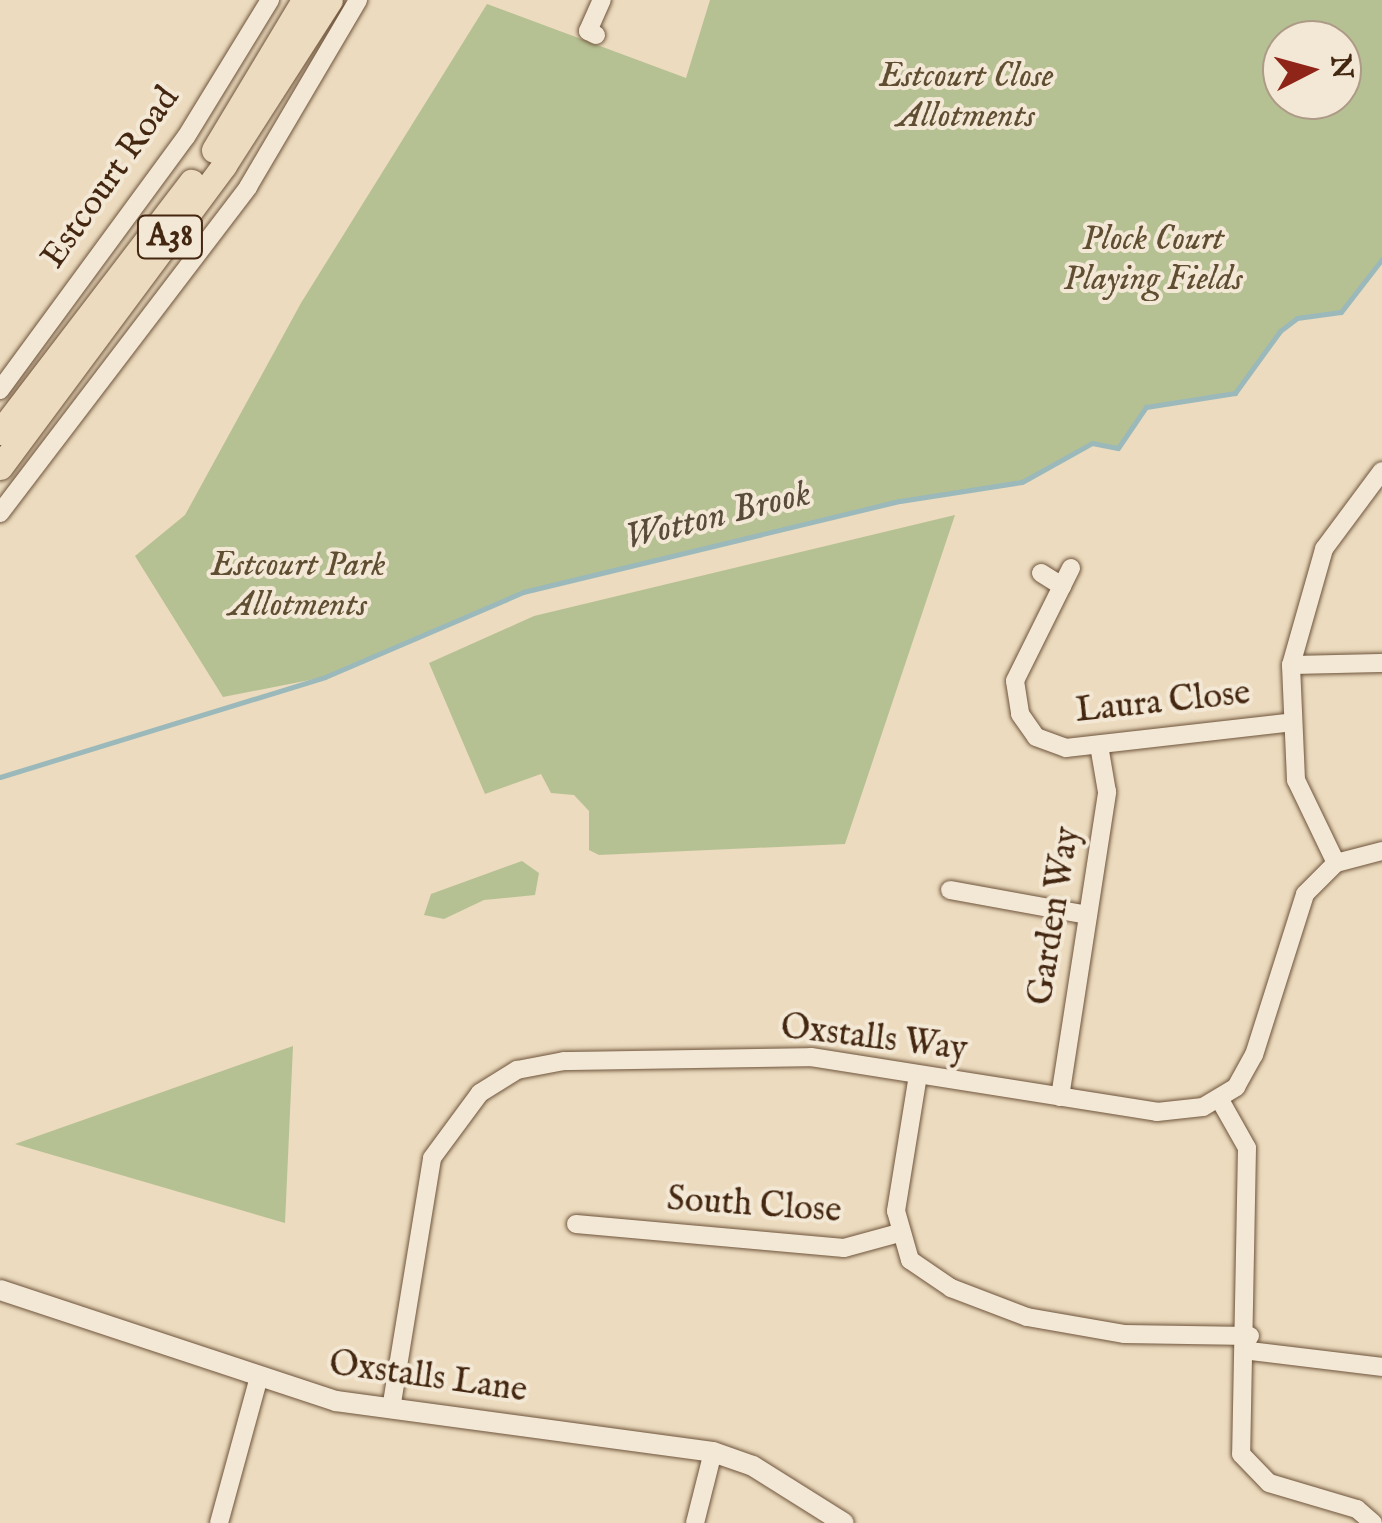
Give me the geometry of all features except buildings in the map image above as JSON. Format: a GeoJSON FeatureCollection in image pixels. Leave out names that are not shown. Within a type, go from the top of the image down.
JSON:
{"type":"FeatureCollection","features":[{"type":"Feature","properties":{"kind":"main road","name":"Estcourt Road"},"geometry":{"type":"LineString","coordinates":[[0,432],[213,152],[304,0]]}},
{"type":"Feature","properties":{"kind":"main road","name":"A38"},"geometry":{"type":"LineString","coordinates":[[0,467],[224,165],[330,0]]}},
{"type":"Feature","properties":{"kind":"street","name":"Estcourt Road"},"geometry":{"type":"LineString","coordinates":[[0,390],[186,137],[270,0]]}},
{"type":"Feature","properties":{"kind":"street"},"geometry":{"type":"LineString","coordinates":[[0,513],[248,187],[358,0]]}},
{"type":"Feature","properties":{"kind":"street"},"geometry":{"type":"LineString","coordinates":[[588,32],[602,0]]}},
{"type":"Feature","properties":{"kind":"street"},"geometry":{"type":"LineString","coordinates":[[1336,863],[1296,780],[1287,723],[1291,665],[1324,549],[1382,471]]}},
{"type":"Feature","properties":{"kind":"street","name":"Laura Close"},"geometry":{"type":"LineString","coordinates":[[1071,568],[1015,698],[1036,737],[1099,745],[1287,723]]}},
{"type":"Feature","properties":{"kind":"street"},"geometry":{"type":"LineString","coordinates":[[1041,573],[1062,586]]}},
{"type":"Feature","properties":{"kind":"street"},"geometry":{"type":"LineString","coordinates":[[1291,665],[1382,664]]}},
{"type":"Feature","properties":{"kind":"street","name":"Garden Way"},"geometry":{"type":"LineString","coordinates":[[1060,1097],[1107,792],[1099,745]]}},
{"type":"Feature","properties":{"kind":"street"},"geometry":{"type":"LineString","coordinates":[[1373,1523],[1249,1472],[1241,1437],[1250,1344],[1247,1148],[1220,1100],[1254,1055],[1291,919],[1336,863],[1382,851]]}},
{"type":"Feature","properties":{"kind":"street"},"geometry":{"type":"LineString","coordinates":[[950,890],[1088,915]]}},
{"type":"Feature","properties":{"kind":"street","name":"Oxstalls Way"},"geometry":{"type":"LineString","coordinates":[[390,1409],[432,1158],[480,1094],[517,1070],[564,1061],[811,1058],[1157,1112],[1220,1100]]}},
{"type":"Feature","properties":{"kind":"street"},"geometry":{"type":"LineString","coordinates":[[918,1075],[899,1233],[910,1260],[950,1288],[1027,1317],[1124,1334],[1250,1344],[1382,1367]]}},
{"type":"Feature","properties":{"kind":"street","name":"South Close"},"geometry":{"type":"LineString","coordinates":[[576,1224],[603,1218],[844,1248],[899,1233]]}},
{"type":"Feature","properties":{"kind":"street","name":"Oxstalls Lane"},"geometry":{"type":"LineString","coordinates":[[0,1290],[258,1380],[390,1409],[713,1452],[753,1466],[844,1523]]}},
{"type":"Feature","properties":{"kind":"street"},"geometry":{"type":"LineString","coordinates":[[219,1523],[258,1380]]}},
{"type":"Feature","properties":{"kind":"street"},"geometry":{"type":"LineString","coordinates":[[695,1523],[713,1452]]}},
{"type":"Feature","properties":{"kind":"green space"},"geometry":{"type":"Polygon","coordinates":[[[710,0],[1382,0],[1382,259],[1341,312],[1297,318],[1280,331],[1235,393],[1146,407],[1118,448],[1092,443],[1022,482],[900,500],[523,592],[325,677],[223,697],[135,556],[185,515],[301,303],[487,4],[686,78],[710,0]]]}},
{"type":"Feature","properties":{"kind":"green space"},"geometry":{"type":"Polygon","coordinates":[[[955,515],[845,844],[599,855],[589,850],[589,811],[574,795],[551,793],[541,774],[485,794],[429,663],[534,616],[955,515]]]}},
{"type":"Feature","properties":{"kind":"green space"},"geometry":{"type":"Polygon","coordinates":[[[522,861],[539,873],[535,895],[484,900],[444,919],[424,915],[431,894],[522,861]]]}},
{"type":"Feature","properties":{"kind":"green space"},"geometry":{"type":"Polygon","coordinates":[[[293,1046],[285,1223],[15,1144],[293,1046]]]}},
{"type":"Feature","properties":{"kind":"waterway","name":"Wotton Brook"},"geometry":{"type":"LineString","coordinates":[[0,777],[325,677],[523,592],[900,501],[1022,482],[1092,443],[1118,448],[1146,407],[1235,393],[1280,331],[1297,318],[1341,312],[1382,259]]}},
{"type":"Feature","properties":{"kind":"park label","name":"Estcourt Close Allotments"},"geometry":{"type":"Point","coordinates":[966,97]}},
{"type":"Feature","properties":{"kind":"park label","name":"Plock Court Playing Fields"},"geometry":{"type":"Point","coordinates":[1153,260]}},
{"type":"Feature","properties":{"kind":"park label","name":"Estcourt Park Allotments"},"geometry":{"type":"Point","coordinates":[298,586]}}]}
